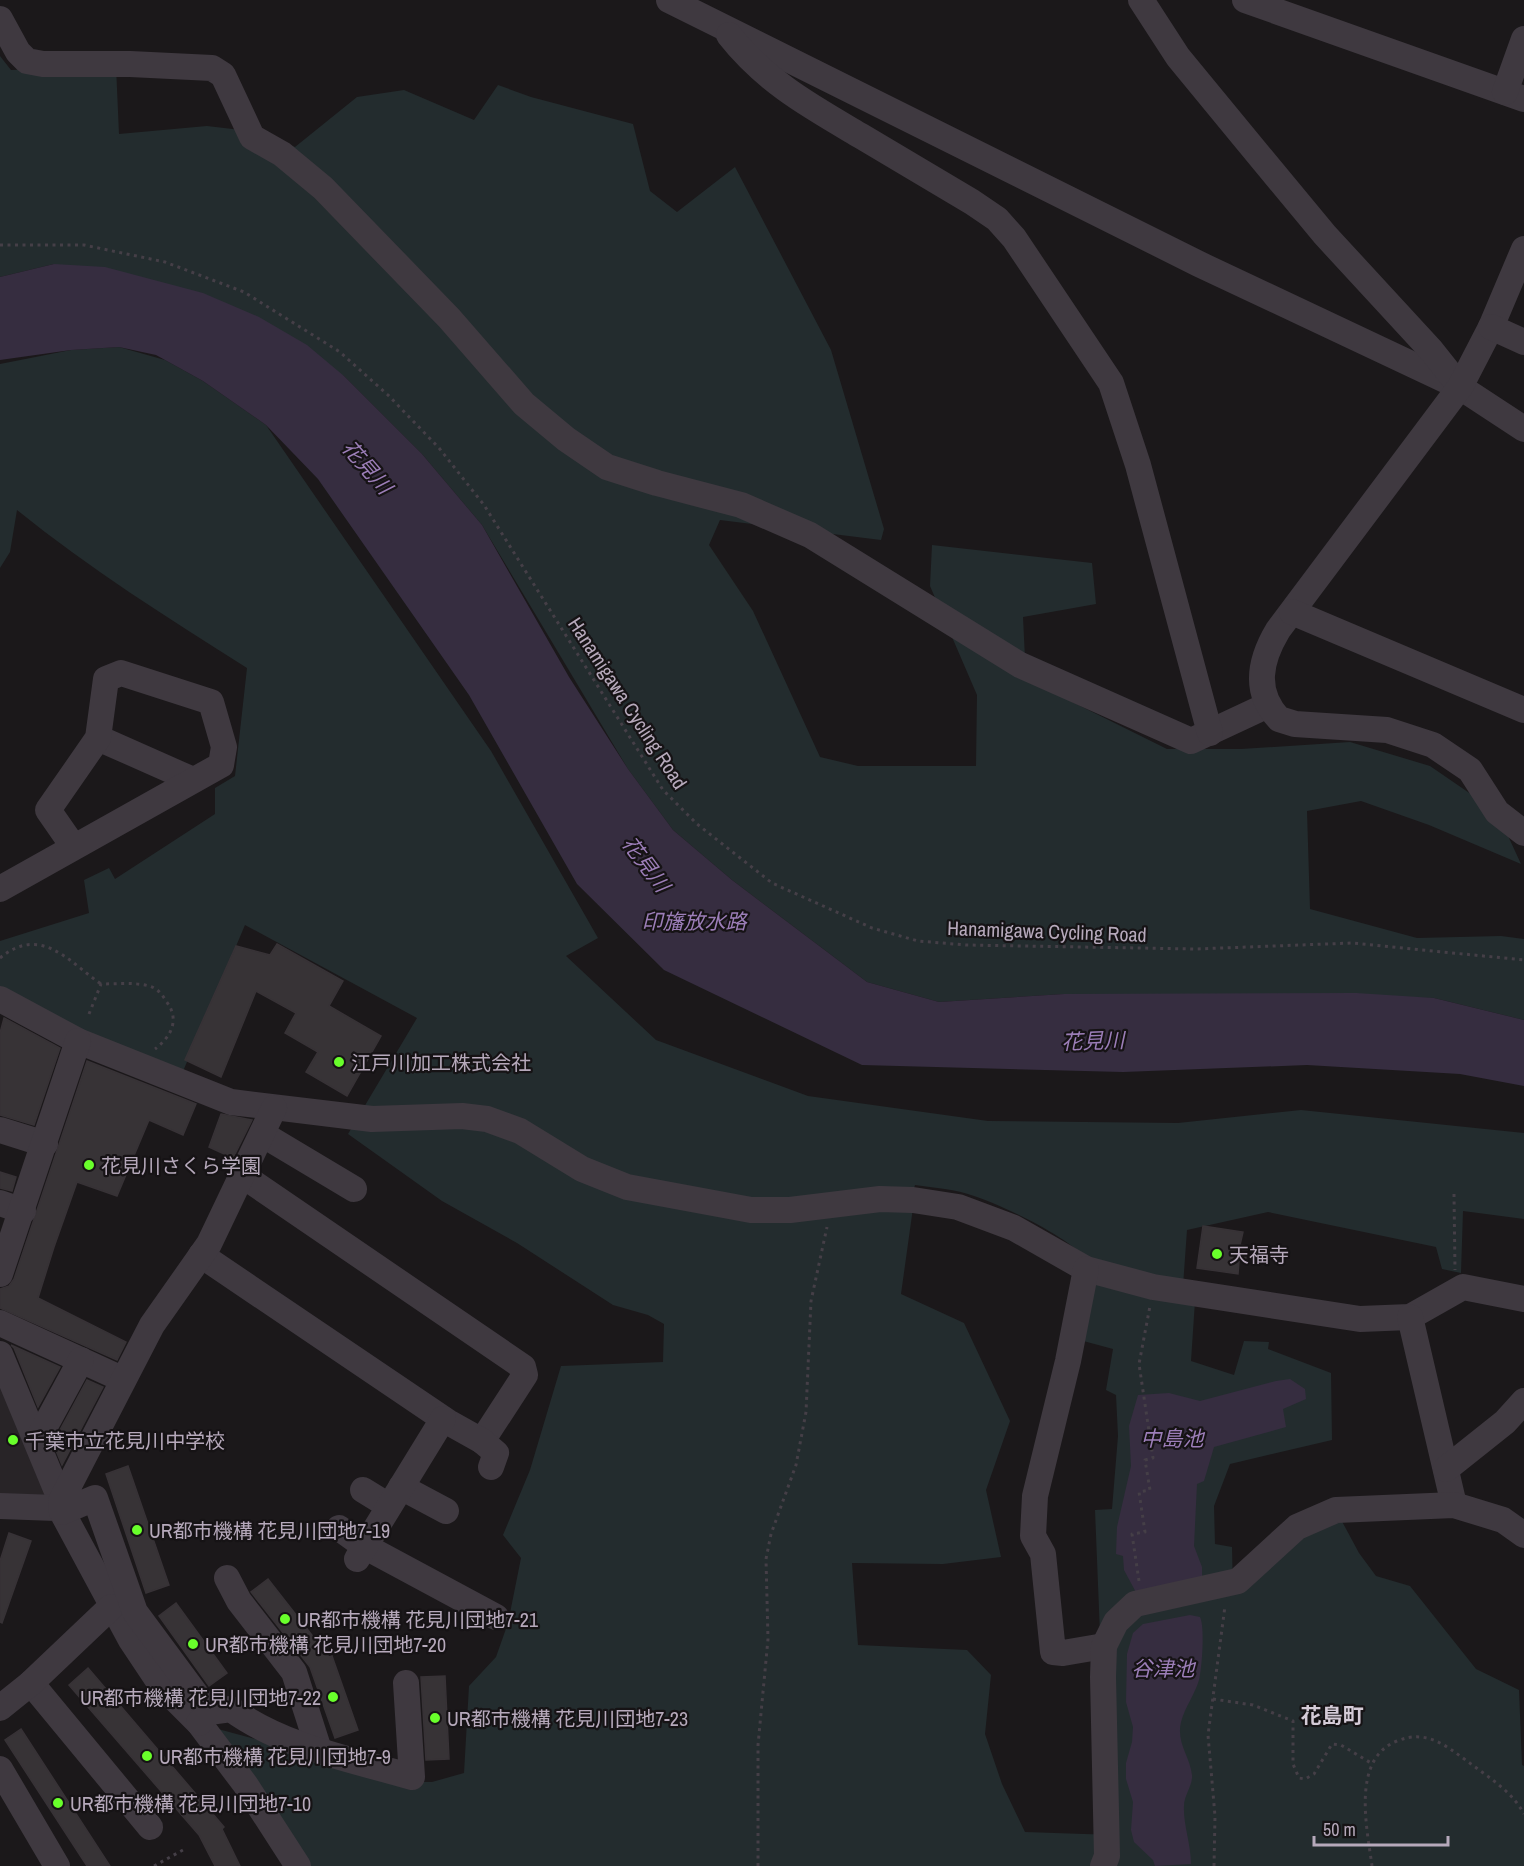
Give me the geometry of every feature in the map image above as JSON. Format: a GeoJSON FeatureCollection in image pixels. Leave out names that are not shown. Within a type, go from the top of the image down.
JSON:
{"type":"FeatureCollection","features":[{"type":"Feature","properties":{"kind":"street"},"geometry":{"type":"LineString","coordinates":[[669,0],[1199,264],[1460,387],[1524,429]]}},
{"type":"Feature","properties":{"kind":"street"},"geometry":{"type":"LineString","coordinates":[[1141,0],[1178,57],[1325,236],[1431,350],[1460,387]]}},
{"type":"Feature","properties":{"kind":"street"},"geometry":{"type":"LineString","coordinates":[[1256,2],[1515,96],[1524,39]]}},
{"type":"Feature","properties":{"kind":"street"},"geometry":{"type":"LineString","coordinates":[[0,19],[18,52],[27,61],[43,64],[130,64],[212,68],[223,75],[252,136],[282,154],[323,188],[449,318],[524,405],[566,440],[607,467],[741,505],[800,531],[1020,665],[1191,741],[1268,705]]}},
{"type":"Feature","properties":{"kind":"street"},"geometry":{"type":"LineString","coordinates":[[724,28],[750,61],[770,79],[972,202],[997,219],[1014,238],[1111,383],[1138,465],[1210,733]]}},
{"type":"Feature","properties":{"kind":"street"},"geometry":{"type":"LineString","coordinates":[[1524,249],[1491,327],[1460,387],[1292,612],[1265,651],[1261,668],[1261,683],[1268,705],[1279,719],[1295,724],[1387,730],[1433,745],[1470,770],[1497,812],[1512,821],[1524,833]]}},
{"type":"Feature","properties":{"kind":"street"},"geometry":{"type":"LineString","coordinates":[[1491,327],[1524,342]]}},
{"type":"Feature","properties":{"kind":"street"},"geometry":{"type":"LineString","coordinates":[[1292,612],[1524,710]]}},
{"type":"Feature","properties":{"kind":"street"},"geometry":{"type":"LineString","coordinates":[[0,889],[220,765],[224,747],[211,702],[121,673],[106,679],[98,738],[48,810],[73,846]]}},
{"type":"Feature","properties":{"kind":"street"},"geometry":{"type":"LineString","coordinates":[[98,738],[193,780]]}},
{"type":"Feature","properties":{"kind":"street"},"geometry":{"type":"LineString","coordinates":[[0,999],[78,1041],[231,1102],[372,1119],[462,1116],[487,1119],[520,1131],[582,1169],[627,1187],[751,1210],[789,1210],[880,1199],[913,1200],[958,1207],[1014,1228],[1086,1269],[1153,1287],[1360,1319],[1410,1317],[1463,1287],[1524,1299]]}},
{"type":"Feature","properties":{"kind":"street"},"geometry":{"type":"LineString","coordinates":[[0,1274],[12,1207],[45,1144],[78,1041]]}},
{"type":"Feature","properties":{"kind":"street"},"geometry":{"type":"LineString","coordinates":[[62,1506],[122,1379],[167,1299],[201,1255],[274,1108]]}},
{"type":"Feature","properties":{"kind":"street"},"geometry":{"type":"LineString","coordinates":[[0,1130],[45,1144]]}},
{"type":"Feature","properties":{"kind":"street"},"geometry":{"type":"LineString","coordinates":[[262,1134],[354,1189]]}},
{"type":"Feature","properties":{"kind":"street"},"geometry":{"type":"LineString","coordinates":[[242,1175],[523,1367],[525,1376],[482,1440]]}},
{"type":"Feature","properties":{"kind":"street"},"geometry":{"type":"LineString","coordinates":[[201,1255],[443,1419],[482,1440],[496,1453],[491,1467]]}},
{"type":"Feature","properties":{"kind":"street"},"geometry":{"type":"LineString","coordinates":[[1086,1269],[1068,1361],[1035,1496],[1034,1536],[1043,1554],[1053,1652],[1064,1653],[1104,1646]]}},
{"type":"Feature","properties":{"kind":"street"},"geometry":{"type":"LineString","coordinates":[[1410,1317],[1454,1505]]}},
{"type":"Feature","properties":{"kind":"street"},"geometry":{"type":"LineString","coordinates":[[0,1323],[122,1379]]}},
{"type":"Feature","properties":{"kind":"street"},"geometry":{"type":"LineString","coordinates":[[0,1354],[62,1506],[111,1607],[161,1685],[204,1718]]}},
{"type":"Feature","properties":{"kind":"street"},"geometry":{"type":"LineString","coordinates":[[37,1441],[81,1360]]}},
{"type":"Feature","properties":{"kind":"street"},"geometry":{"type":"LineString","coordinates":[[1446,1469],[1505,1422],[1524,1401]]}},
{"type":"Feature","properties":{"kind":"street"},"geometry":{"type":"LineString","coordinates":[[360,1553],[443,1419]]}},
{"type":"Feature","properties":{"kind":"street"},"geometry":{"type":"LineString","coordinates":[[363,1490],[395,1496],[446,1511]]}},
{"type":"Feature","properties":{"kind":"street"},"geometry":{"type":"LineString","coordinates":[[0,1506],[56,1508],[95,1498],[135,1612],[298,1866]]}},
{"type":"Feature","properties":{"kind":"street"},"geometry":{"type":"LineString","coordinates":[[1103,1866],[1107,1856],[1102,1677],[1104,1646],[1116,1622],[1136,1604],[1238,1581],[1297,1527],[1336,1510],[1454,1505],[1503,1520],[1524,1535]]}},
{"type":"Feature","properties":{"kind":"street"},"geometry":{"type":"LineString","coordinates":[[339,1528],[360,1553],[496,1617]]}},
{"type":"Feature","properties":{"kind":"street"},"geometry":{"type":"LineString","coordinates":[[227,1578],[239,1601],[294,1672],[319,1750]]}},
{"type":"Feature","properties":{"kind":"street"},"geometry":{"type":"LineString","coordinates":[[0,1708],[31,1683],[111,1607]]}},
{"type":"Feature","properties":{"kind":"street"},"geometry":{"type":"LineString","coordinates":[[31,1683],[150,1827]]}},
{"type":"Feature","properties":{"kind":"street"},"geometry":{"type":"LineString","coordinates":[[204,1718],[231,1709],[255,1726],[319,1750],[412,1777],[406,1683]]}},
{"type":"Feature","properties":{"kind":"street"},"geometry":{"type":"LineString","coordinates":[[0,1769],[57,1866]]}},
{"type":"Feature","properties":{"kind":"path","name":"Hanamigawa Cycling Road"},"geometry":{"type":"LineString","coordinates":[[0,245],[84,244],[165,262],[244,292],[340,352],[388,395],[432,441],[484,505],[663,790],[697,824],[772,883],[830,912],[872,928],[918,941],[966,945],[1196,949],[1352,943],[1524,960]]}},
{"type":"Feature","properties":{"kind":"path"},"geometry":{"type":"LineString","coordinates":[[0,958],[23,946],[49,946],[72,960],[81,970],[101,984],[148,986],[160,992],[173,1010],[172,1029],[167,1040],[134,1064]]}},
{"type":"Feature","properties":{"kind":"path"},"geometry":{"type":"LineString","coordinates":[[89,1014],[101,984]]}},
{"type":"Feature","properties":{"kind":"path"},"geometry":{"type":"LineString","coordinates":[[1454,1194],[1454,1269],[1463,1287]]}},
{"type":"Feature","properties":{"kind":"path"},"geometry":{"type":"LineString","coordinates":[[758,1866],[758,1745],[768,1639],[766,1559],[771,1533],[796,1465],[806,1412],[811,1301],[829,1217],[827,1204]]}},
{"type":"Feature","properties":{"kind":"path"},"geometry":{"type":"LineString","coordinates":[[1150,1582],[1139,1583],[1132,1534],[1145,1532],[1139,1492],[1150,1491],[1145,1460],[1152,1458],[1139,1364],[1153,1287]]}},
{"type":"Feature","properties":{"kind":"path"},"geometry":{"type":"LineString","coordinates":[[1214,1866],[1215,1816],[1208,1735],[1225,1612],[1223,1585]]}},
{"type":"Feature","properties":{"kind":"path"},"geometry":{"type":"LineString","coordinates":[[1213,1699],[1254,1705],[1293,1721],[1293,1764],[1299,1778],[1305,1779],[1314,1774],[1332,1744],[1341,1745],[1371,1763]]}},
{"type":"Feature","properties":{"kind":"path"},"geometry":{"type":"LineString","coordinates":[[1372,1866],[1366,1789],[1371,1763],[1392,1743],[1417,1735],[1431,1738],[1493,1780],[1518,1803],[1524,1814]]}},
{"type":"Feature","properties":{"kind":"path"},"geometry":{"type":"LineString","coordinates":[[1518,1803],[1524,1804]]}},
{"type":"Feature","properties":{"kind":"path"},"geometry":{"type":"LineString","coordinates":[[154,1866],[183,1850]]}},
{"type":"Feature","properties":{"kind":"shaded area"},"geometry":{"type":"Polygon","coordinates":[[[0,56],[11,70],[116,66],[119,134],[207,126],[259,132],[295,147],[357,97],[404,90],[474,120],[498,85],[531,97],[633,124],[650,191],[677,212],[735,167],[831,350],[884,529],[881,540],[720,520],[709,545],[753,611],[820,757],[858,766],[976,766],[977,695],[930,586],[932,545],[1092,563],[1096,604],[1023,617],[1026,679],[1167,749],[1241,749],[1350,742],[1430,766],[1497,812],[1521,864],[1429,825],[1361,801],[1307,811],[1310,909],[1417,938],[1501,936],[1524,939],[1524,1020],[1434,998],[1064,994],[939,1002],[867,982],[732,880],[673,830],[628,769],[482,525],[422,454],[344,376],[54,264],[0,277],[0,56]]]}},
{"type":"Feature","properties":{"kind":"shaded area"},"geometry":{"type":"Polygon","coordinates":[[[119,347],[165,360],[203,381],[266,425],[491,751],[598,938],[566,956],[656,1040],[808,1096],[988,1121],[1178,1123],[1301,1110],[1524,1133],[1524,1219],[1463,1211],[1461,1273],[1442,1269],[1436,1247],[1268,1212],[1187,1230],[1183,1286],[1195,1301],[1191,1361],[1234,1375],[1244,1341],[1269,1342],[1268,1349],[1331,1373],[1332,1440],[1230,1464],[1214,1506],[1215,1544],[1232,1547],[1233,1593],[1271,1559],[1338,1514],[1359,1553],[1376,1576],[1410,1586],[1476,1669],[1519,1690],[1522,1765],[1524,1766],[1524,1866],[309,1866],[218,1729],[415,1782],[432,1782],[464,1773],[469,1686],[496,1657],[508,1623],[521,1558],[503,1535],[530,1470],[561,1366],[663,1362],[664,1324],[648,1315],[613,1305],[517,1243],[442,1201],[348,1134],[417,1018],[245,925],[181,1076],[21,1003],[0,987],[0,941],[89,913],[84,880],[109,868],[115,879],[215,814],[215,788],[235,776],[247,668],[101,573],[17,510],[10,552],[0,568],[0,364],[71,350],[119,347]],[[915,1185],[909,1207],[913,1208],[901,1294],[964,1323],[1010,1421],[986,1490],[1001,1557],[943,1564],[852,1563],[858,1645],[967,1650],[991,1675],[985,1734],[1002,1784],[1025,1832],[1114,1835],[1100,1634],[1095,1510],[1112,1509],[1118,1436],[1116,1395],[1106,1390],[1113,1349],[1076,1339],[1089,1262],[1053,1233],[1002,1207],[952,1190],[915,1185]]]}},
{"type":"Feature","properties":{"kind":"shaded area","name":"千葉市立花見川中学校"},"geometry":{"type":"Polygon","coordinates":[[[0,1386],[52,1498],[0,1495],[0,1386]]]}},
{"type":"Feature","properties":{"kind":"water","name":"印旛放水路"},"geometry":{"type":"Polygon","coordinates":[[[54,264],[105,267],[203,293],[259,317],[307,345],[344,376],[422,454],[482,525],[569,677],[628,769],[673,830],[732,880],[867,982],[939,1002],[1064,994],[1356,993],[1434,998],[1524,1020],[1524,1086],[1460,1074],[1307,1065],[1123,1072],[862,1065],[664,970],[577,884],[469,695],[318,479],[266,425],[203,381],[156,355],[119,347],[71,350],[0,360],[0,277],[54,264]]]}},
{"type":"Feature","properties":{"kind":"water","name":"中島池"},"geometry":{"type":"Polygon","coordinates":[[[1290,1379],[1305,1389],[1306,1399],[1283,1409],[1286,1427],[1214,1447],[1204,1481],[1197,1484],[1194,1546],[1202,1567],[1202,1585],[1138,1596],[1124,1570],[1123,1556],[1116,1554],[1117,1527],[1131,1466],[1129,1426],[1138,1395],[1169,1393],[1200,1401],[1290,1379]]]}},
{"type":"Feature","properties":{"kind":"water","name":"谷津池"},"geometry":{"type":"Polygon","coordinates":[[[1190,1615],[1200,1617],[1203,1638],[1199,1680],[1183,1716],[1180,1730],[1192,1775],[1184,1806],[1191,1864],[1155,1866],[1153,1860],[1134,1842],[1131,1830],[1133,1802],[1126,1779],[1126,1763],[1132,1742],[1133,1727],[1126,1702],[1127,1654],[1133,1633],[1143,1624],[1190,1615]]]}},
{"type":"Feature","properties":{"kind":"building"},"geometry":{"type":"Polygon","coordinates":[[[277,944],[343,981],[329,1006],[381,1036],[347,1096],[306,1072],[318,1052],[285,1033],[296,1013],[256,991],[221,1077],[185,1060],[236,946],[270,955],[277,944]]]}},
{"type":"Feature","properties":{"kind":"building"},"geometry":{"type":"Polygon","coordinates":[[[4,1018],[60,1048],[34,1125],[0,1115],[0,1033],[4,1018]]]}},
{"type":"Feature","properties":{"kind":"building"},"geometry":{"type":"Polygon","coordinates":[[[87,1061],[196,1104],[183,1135],[149,1120],[117,1196],[77,1182],[38,1298],[126,1342],[117,1360],[0,1308],[0,1289],[9,1286],[14,1279],[87,1061]]]}},
{"type":"Feature","properties":{"kind":"building"},"geometry":{"type":"Polygon","coordinates":[[[221,1114],[252,1120],[233,1158],[209,1147],[221,1114]]]}},
{"type":"Feature","properties":{"kind":"building"},"geometry":{"type":"Polygon","coordinates":[[[0,1172],[16,1177],[12,1191],[0,1188],[0,1172]]]}},
{"type":"Feature","properties":{"kind":"building"},"geometry":{"type":"Polygon","coordinates":[[[1203,1226],[1243,1232],[1240,1245],[1248,1246],[1245,1262],[1239,1261],[1238,1274],[1197,1268],[1203,1226]]]}},
{"type":"Feature","properties":{"kind":"building"},"geometry":{"type":"Polygon","coordinates":[[[11,1345],[60,1367],[38,1407],[14,1348],[11,1345]]]}},
{"type":"Feature","properties":{"kind":"building"},"geometry":{"type":"Polygon","coordinates":[[[87,1380],[103,1387],[62,1465],[53,1443],[87,1380]]]}},
{"type":"Feature","properties":{"kind":"building","name":"UR都市機構 花見川団地7-19"},"geometry":{"type":"Polygon","coordinates":[[[128,1466],[169,1585],[146,1593],[106,1474],[128,1466]]]}},
{"type":"Feature","properties":{"kind":"building"},"geometry":{"type":"Polygon","coordinates":[[[9,1533],[31,1541],[2,1623],[0,1622],[0,1561],[9,1533]]]}},
{"type":"Feature","properties":{"kind":"building"},"geometry":{"type":"Polygon","coordinates":[[[268,1579],[329,1657],[332,1656],[358,1730],[335,1738],[310,1667],[251,1592],[268,1579]]]}},
{"type":"Feature","properties":{"kind":"building","name":"UR都市機構 花見川団地7-20"},"geometry":{"type":"Polygon","coordinates":[[[176,1603],[227,1673],[209,1686],[159,1616],[176,1603]]]}},
{"type":"Feature","properties":{"kind":"building","name":"UR都市機構 花見川団地7-9"},"geometry":{"type":"Polygon","coordinates":[[[88,1668],[224,1827],[222,1829],[240,1866],[215,1866],[199,1835],[69,1685],[88,1668]]]}},
{"type":"Feature","properties":{"kind":"building","name":"UR都市機構 花見川団地7-23"},"geometry":{"type":"Polygon","coordinates":[[[445,1676],[449,1759],[426,1760],[421,1677],[445,1676]]]}},
{"type":"Feature","properties":{"kind":"building","name":"UR都市機構 花見川団地7-10"},"geometry":{"type":"Polygon","coordinates":[[[21,1729],[110,1866],[87,1866],[5,1740],[21,1729]]]}},
{"type":"Feature","properties":{"kind":"place","name":"江戸川加工株式会社"},"geometry":{"type":"Point","coordinates":[339,1062]}},
{"type":"Feature","properties":{"kind":"place","name":"花見川さくら学園"},"geometry":{"type":"Point","coordinates":[89,1165]}},
{"type":"Feature","properties":{"kind":"place","name":"天福寺"},"geometry":{"type":"Point","coordinates":[1217,1254]}},
{"type":"Feature","properties":{"kind":"place","name":"千葉市立花見川中学校"},"geometry":{"type":"Point","coordinates":[13,1440]}},
{"type":"Feature","properties":{"kind":"place","name":"UR都市機構 花見川団地7-19"},"geometry":{"type":"Point","coordinates":[137,1530]}},
{"type":"Feature","properties":{"kind":"place","name":"UR都市機構 花見川団地7-21"},"geometry":{"type":"Point","coordinates":[285,1619]}},
{"type":"Feature","properties":{"kind":"place","name":"UR都市機構 花見川団地7-20"},"geometry":{"type":"Point","coordinates":[193,1644]}},
{"type":"Feature","properties":{"kind":"place","name":"UR都市機構 花見川団地7-22"},"geometry":{"type":"Point","coordinates":[333,1697]}},
{"type":"Feature","properties":{"kind":"place","name":"UR都市機構 花見川団地7-23"},"geometry":{"type":"Point","coordinates":[435,1718]}},
{"type":"Feature","properties":{"kind":"place","name":"UR都市機構 花見川団地7-9"},"geometry":{"type":"Point","coordinates":[147,1756]}},
{"type":"Feature","properties":{"kind":"place","name":"UR都市機構 花見川団地7-10"},"geometry":{"type":"Point","coordinates":[58,1803]}},
{"type":"Feature","properties":{"kind":"district","name":"花島町"},"geometry":{"type":"Point","coordinates":[1332,1715]}},
{"type":"Feature","properties":{"kind":"water label","name":"花見川"},"geometry":{"type":"Point","coordinates":[367,467]}},
{"type":"Feature","properties":{"kind":"water label","name":"花見川"},"geometry":{"type":"Point","coordinates":[646,864]}},
{"type":"Feature","properties":{"kind":"water label","name":"花見川"},"geometry":{"type":"Point","coordinates":[1093,1041]}}]}
